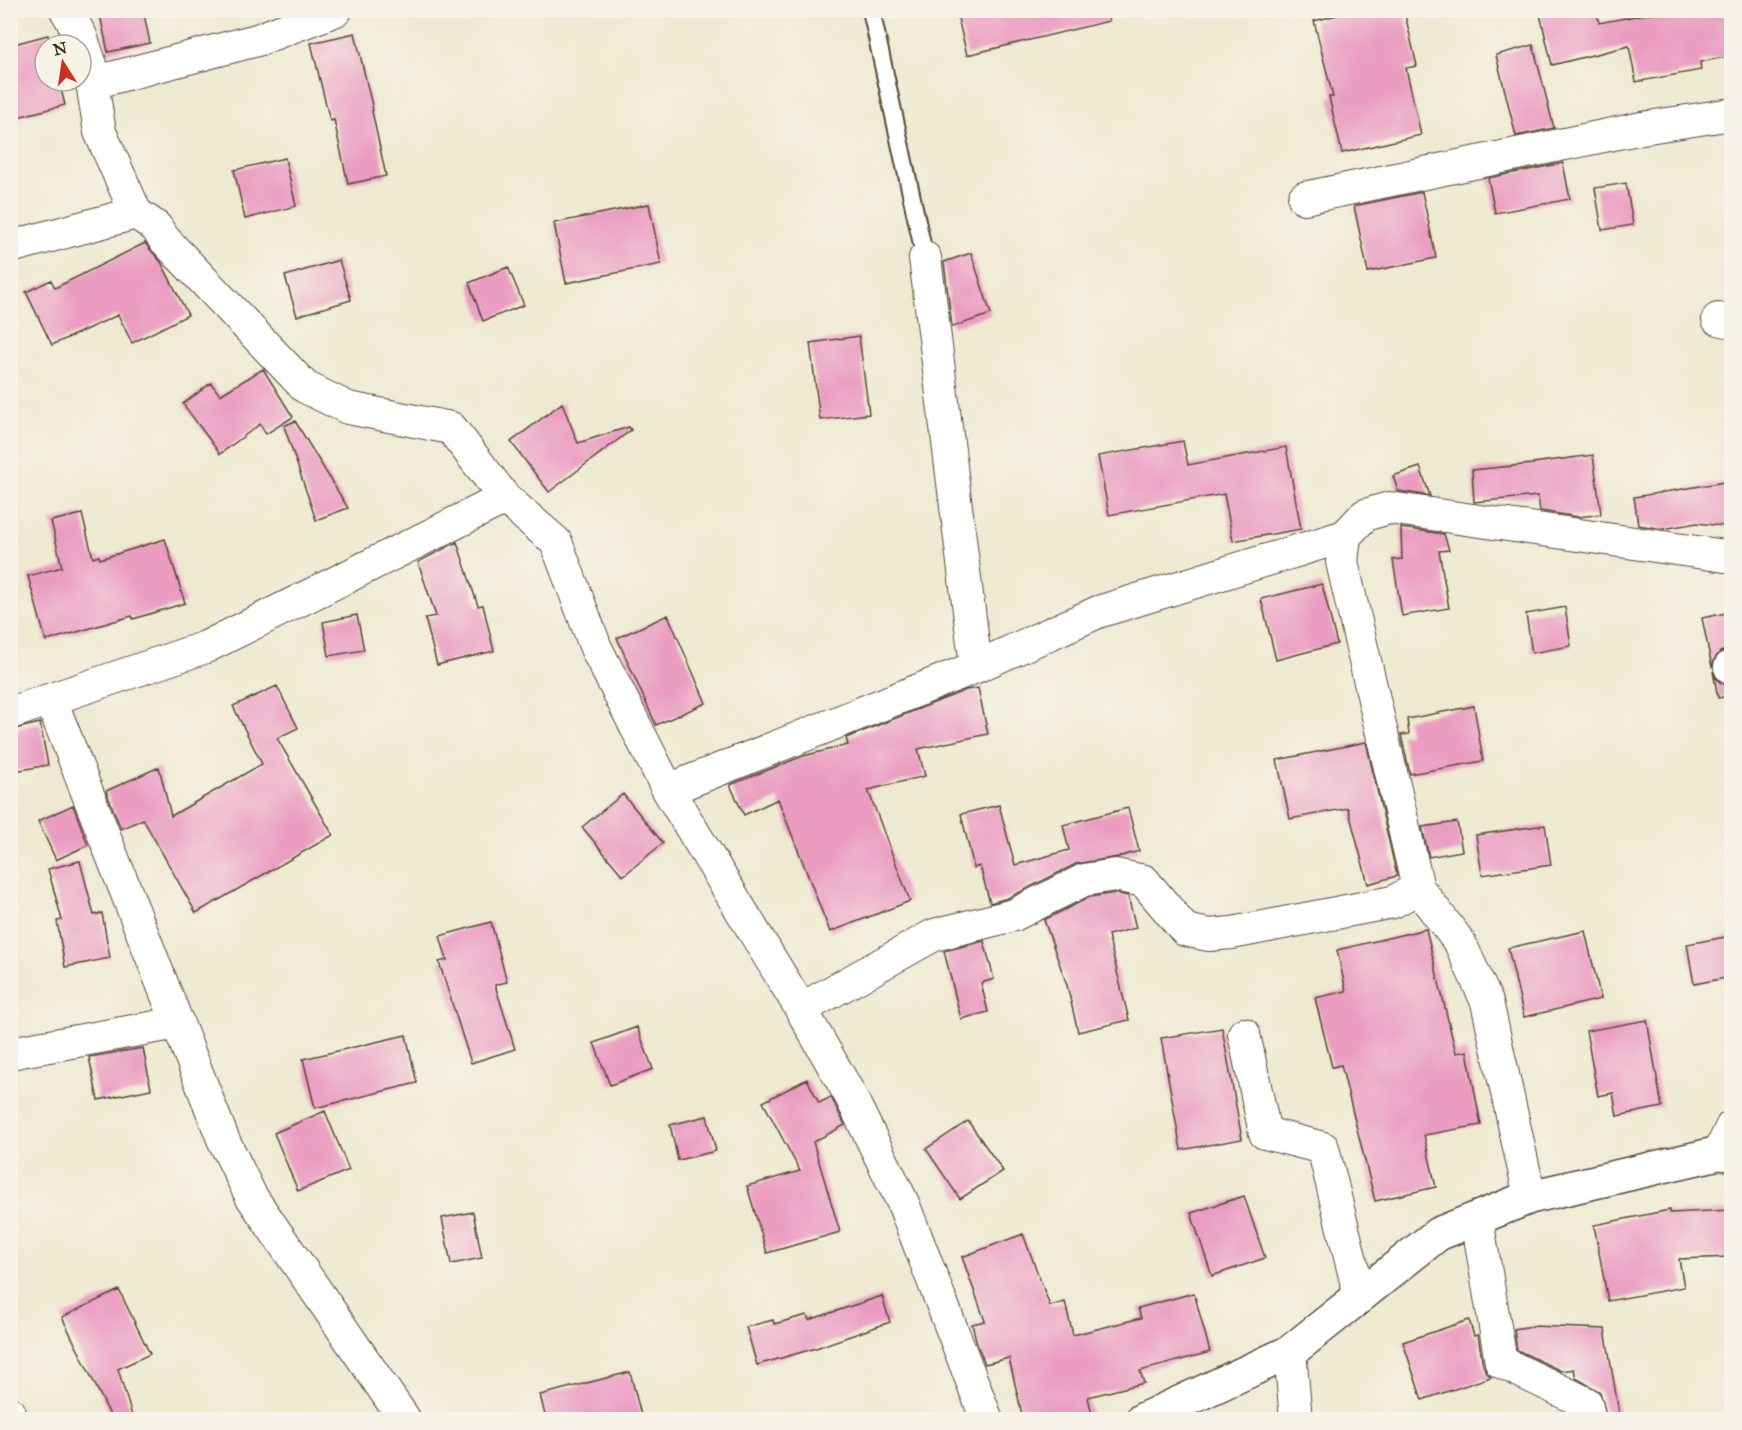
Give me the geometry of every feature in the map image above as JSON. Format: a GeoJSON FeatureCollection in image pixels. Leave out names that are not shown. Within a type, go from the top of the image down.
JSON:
{"type":"FeatureCollection","features":[{"type":"Feature","properties":{"kind":"street"},"geometry":{"type":"LineString","coordinates":[[66,10],[79,33]]}},
{"type":"Feature","properties":{"kind":"street"},"geometry":{"type":"LineString","coordinates":[[93,83],[257,40],[336,10]]}},
{"type":"Feature","properties":{"kind":"street"},"geometry":{"type":"LineString","coordinates":[[93,89],[100,132],[136,213],[156,227],[164,239],[305,387],[348,408],[451,428],[505,498],[556,542],[596,648],[668,790],[801,1009],[850,1095],[903,1203],[987,1419]]}},
{"type":"Feature","properties":{"kind":"street"},"geometry":{"type":"LineString","coordinates":[[1305,198],[1642,128],[1731,114]]}},
{"type":"Feature","properties":{"kind":"street"},"geometry":{"type":"LineString","coordinates":[[10,247],[136,213]]}},
{"type":"Feature","properties":{"kind":"street"},"geometry":{"type":"LineString","coordinates":[[925,258],[976,667]]}},
{"type":"Feature","properties":{"kind":"street"},"geometry":{"type":"LineString","coordinates":[[10,713],[206,647],[505,498]]}},
{"type":"Feature","properties":{"kind":"street"},"geometry":{"type":"LineString","coordinates":[[668,790],[976,667],[1098,612],[1345,536],[1365,515],[1389,508],[1731,557]]}},
{"type":"Feature","properties":{"kind":"street"},"geometry":{"type":"LineString","coordinates":[[1345,536],[1342,562],[1418,888],[1460,943],[1487,1002],[1530,1197]]}},
{"type":"Feature","properties":{"kind":"street"},"geometry":{"type":"LineString","coordinates":[[51,700],[223,1139],[251,1196],[405,1419]]}},
{"type":"Feature","properties":{"kind":"street"},"geometry":{"type":"LineString","coordinates":[[801,1009],[934,935],[1014,915],[1084,880],[1116,875],[1144,881],[1185,930],[1209,935],[1232,933],[1394,902],[1418,888]]}},
{"type":"Feature","properties":{"kind":"street"},"geometry":{"type":"LineString","coordinates":[[10,1053],[178,1023]]}},
{"type":"Feature","properties":{"kind":"street"},"geometry":{"type":"LineString","coordinates":[[1244,1034],[1265,1133],[1323,1148],[1360,1297]]}},
{"type":"Feature","properties":{"kind":"street"},"geometry":{"type":"LineString","coordinates":[[1142,1419],[1290,1352],[1438,1234],[1530,1197],[1727,1144]]}},
{"type":"Feature","properties":{"kind":"street"},"geometry":{"type":"LineString","coordinates":[[1477,1219],[1501,1362],[1586,1403],[1590,1419]]}},
{"type":"Feature","properties":{"kind":"street"},"geometry":{"type":"LineString","coordinates":[[1290,1352],[1296,1419]]}},
{"type":"Feature","properties":{"kind":"street"},"geometry":{"type":"LineString","coordinates":[[10,1413],[12,1419]]}},
{"type":"Feature","properties":{"kind":"lane"},"geometry":{"type":"LineString","coordinates":[[871,10],[925,258]]}},
{"type":"Feature","properties":{"kind":"building"},"geometry":{"type":"Polygon","coordinates":[[[99,10],[143,10],[150,43],[108,52],[99,10]]]}},
{"type":"Feature","properties":{"kind":"building"},"geometry":{"type":"Polygon","coordinates":[[[956,10],[1107,10],[1109,21],[967,55],[956,10]]]}},
{"type":"Feature","properties":{"kind":"building"},"geometry":{"type":"Polygon","coordinates":[[[1357,10],[1404,10],[1417,66],[1406,68],[1421,135],[1342,153],[1329,97],[1333,97],[1314,21],[1357,10]]]}},
{"type":"Feature","properties":{"kind":"building"},"geometry":{"type":"Polygon","coordinates":[[[1539,10],[1596,10],[1599,23],[1668,10],[1731,10],[1731,56],[1700,62],[1701,70],[1636,82],[1629,46],[1552,65],[1539,10]]]}},
{"type":"Feature","properties":{"kind":"building"},"geometry":{"type":"Polygon","coordinates":[[[355,33],[386,176],[348,184],[334,120],[330,121],[311,43],[355,33]]]}},
{"type":"Feature","properties":{"kind":"building"},"geometry":{"type":"Polygon","coordinates":[[[33,39],[33,93],[62,93],[65,105],[10,119],[10,45],[33,39]]]}},
{"type":"Feature","properties":{"kind":"building"},"geometry":{"type":"Polygon","coordinates":[[[1533,45],[1554,128],[1516,136],[1496,55],[1533,45]]]}},
{"type":"Feature","properties":{"kind":"building"},"geometry":{"type":"Polygon","coordinates":[[[285,158],[296,206],[245,219],[234,170],[285,158]]]}},
{"type":"Feature","properties":{"kind":"building"},"geometry":{"type":"Polygon","coordinates":[[[1563,163],[1570,199],[1495,213],[1488,178],[1563,163]]]}},
{"type":"Feature","properties":{"kind":"building"},"geometry":{"type":"Polygon","coordinates":[[[1626,183],[1633,225],[1602,230],[1595,188],[1626,183]]]}},
{"type":"Feature","properties":{"kind":"building"},"geometry":{"type":"Polygon","coordinates":[[[1422,192],[1436,258],[1368,272],[1354,206],[1422,192]]]}},
{"type":"Feature","properties":{"kind":"building"},"geometry":{"type":"Polygon","coordinates":[[[649,204],[661,264],[566,283],[554,223],[649,204]]]}},
{"type":"Feature","properties":{"kind":"building"},"geometry":{"type":"Polygon","coordinates":[[[145,243],[161,262],[188,315],[132,343],[118,315],[52,345],[26,292],[51,280],[55,288],[145,243]]]}},
{"type":"Feature","properties":{"kind":"building"},"geometry":{"type":"Polygon","coordinates":[[[971,253],[991,314],[952,327],[944,262],[971,253]]]}},
{"type":"Feature","properties":{"kind":"building"},"geometry":{"type":"Polygon","coordinates":[[[339,260],[351,300],[297,316],[285,276],[339,260]]]}},
{"type":"Feature","properties":{"kind":"building"},"geometry":{"type":"Polygon","coordinates":[[[508,267],[524,305],[483,321],[469,283],[508,267]]]}},
{"type":"Feature","properties":{"kind":"building"},"geometry":{"type":"Polygon","coordinates":[[[859,336],[869,414],[820,420],[810,343],[859,336]]]}},
{"type":"Feature","properties":{"kind":"building"},"geometry":{"type":"Polygon","coordinates":[[[263,369],[293,417],[266,434],[260,424],[220,454],[183,404],[211,383],[220,395],[263,369]]]}},
{"type":"Feature","properties":{"kind":"building"},"geometry":{"type":"Polygon","coordinates":[[[562,403],[578,443],[629,427],[631,430],[549,492],[511,442],[562,403]]]}},
{"type":"Feature","properties":{"kind":"building"},"geometry":{"type":"Polygon","coordinates":[[[295,421],[348,508],[316,520],[284,426],[295,421]]]}},
{"type":"Feature","properties":{"kind":"building"},"geometry":{"type":"Polygon","coordinates":[[[1183,441],[1188,465],[1286,447],[1301,529],[1233,541],[1224,494],[1109,515],[1098,456],[1183,441]]]}},
{"type":"Feature","properties":{"kind":"building"},"geometry":{"type":"Polygon","coordinates":[[[1593,455],[1601,514],[1579,517],[1540,511],[1538,496],[1474,502],[1472,470],[1593,455]]]}},
{"type":"Feature","properties":{"kind":"building"},"geometry":{"type":"Polygon","coordinates":[[[1420,467],[1430,496],[1398,491],[1393,476],[1420,467]]]}},
{"type":"Feature","properties":{"kind":"building"},"geometry":{"type":"Polygon","coordinates":[[[1731,481],[1731,527],[1697,523],[1663,529],[1638,525],[1634,497],[1731,481]]]}},
{"type":"Feature","properties":{"kind":"building"},"geometry":{"type":"Polygon","coordinates":[[[82,514],[93,558],[99,556],[100,559],[165,539],[185,603],[46,641],[28,576],[62,567],[51,521],[82,514]]]}},
{"type":"Feature","properties":{"kind":"building"},"geometry":{"type":"Polygon","coordinates":[[[1401,528],[1444,534],[1449,550],[1439,551],[1449,608],[1402,616],[1393,560],[1402,559],[1401,528]]]}},
{"type":"Feature","properties":{"kind":"building"},"geometry":{"type":"Polygon","coordinates":[[[457,542],[478,606],[483,605],[494,651],[437,665],[425,618],[436,616],[418,562],[457,542]]]}},
{"type":"Feature","properties":{"kind":"building"},"geometry":{"type":"Polygon","coordinates":[[[1322,584],[1337,644],[1276,660],[1261,599],[1322,584]]]}},
{"type":"Feature","properties":{"kind":"building"},"geometry":{"type":"Polygon","coordinates":[[[1565,607],[1571,646],[1532,653],[1526,614],[1565,607]]]}},
{"type":"Feature","properties":{"kind":"building"},"geometry":{"type":"Polygon","coordinates":[[[1731,612],[1731,649],[1720,652],[1712,667],[1702,618],[1731,612]]]}},
{"type":"Feature","properties":{"kind":"building"},"geometry":{"type":"Polygon","coordinates":[[[357,615],[364,650],[329,656],[323,622],[357,615]]]}},
{"type":"Feature","properties":{"kind":"building"},"geometry":{"type":"Polygon","coordinates":[[[668,615],[706,703],[656,725],[617,638],[668,615]]]}},
{"type":"Feature","properties":{"kind":"building"},"geometry":{"type":"Polygon","coordinates":[[[1713,671],[1721,683],[1731,686],[1731,696],[1718,698],[1713,671]]]}},
{"type":"Feature","properties":{"kind":"building"},"geometry":{"type":"Polygon","coordinates":[[[277,686],[298,728],[277,738],[333,835],[196,913],[143,819],[121,829],[106,791],[159,767],[171,816],[262,764],[233,706],[277,686]]]}},
{"type":"Feature","properties":{"kind":"building"},"geometry":{"type":"Polygon","coordinates":[[[978,688],[988,734],[918,749],[925,776],[868,790],[910,901],[830,932],[778,799],[744,815],[730,785],[803,756],[848,745],[846,738],[966,690],[978,688]]]}},
{"type":"Feature","properties":{"kind":"building"},"geometry":{"type":"Polygon","coordinates":[[[1474,706],[1483,761],[1410,774],[1401,735],[1409,734],[1407,719],[1474,706]]]}},
{"type":"Feature","properties":{"kind":"building"},"geometry":{"type":"Polygon","coordinates":[[[40,723],[48,765],[10,772],[10,730],[40,723]]]}},
{"type":"Feature","properties":{"kind":"building"},"geometry":{"type":"Polygon","coordinates":[[[1366,742],[1397,876],[1368,884],[1348,808],[1290,819],[1277,760],[1366,742]]]}},
{"type":"Feature","properties":{"kind":"building"},"geometry":{"type":"Polygon","coordinates":[[[623,794],[663,843],[623,876],[582,827],[623,794]]]}},
{"type":"Feature","properties":{"kind":"building"},"geometry":{"type":"Polygon","coordinates":[[[73,805],[88,845],[56,860],[38,821],[73,805]]]}},
{"type":"Feature","properties":{"kind":"building"},"geometry":{"type":"Polygon","coordinates":[[[999,805],[1015,865],[1069,850],[1063,825],[1128,808],[1139,851],[1076,864],[1008,898],[990,903],[980,866],[974,868],[961,814],[999,805]]]}},
{"type":"Feature","properties":{"kind":"building"},"geometry":{"type":"Polygon","coordinates":[[[1457,822],[1462,851],[1429,857],[1422,827],[1457,822]]]}},
{"type":"Feature","properties":{"kind":"building"},"geometry":{"type":"Polygon","coordinates":[[[1545,825],[1551,865],[1482,875],[1476,835],[1545,825]]]}},
{"type":"Feature","properties":{"kind":"building"},"geometry":{"type":"Polygon","coordinates":[[[80,861],[94,915],[102,913],[110,958],[65,967],[57,921],[62,920],[48,869],[80,861]]]}},
{"type":"Feature","properties":{"kind":"building"},"geometry":{"type":"Polygon","coordinates":[[[1115,893],[1128,896],[1136,928],[1108,935],[1129,1020],[1078,1032],[1067,985],[1044,920],[1090,897],[1115,893]]]}},
{"type":"Feature","properties":{"kind":"building"},"geometry":{"type":"Polygon","coordinates":[[[491,922],[507,982],[495,985],[515,1049],[471,1063],[439,962],[447,960],[440,936],[491,922]]]}},
{"type":"Feature","properties":{"kind":"building"},"geometry":{"type":"Polygon","coordinates":[[[1426,929],[1456,1053],[1467,1051],[1481,1125],[1424,1135],[1436,1187],[1375,1201],[1341,1065],[1332,1067],[1315,998],[1346,991],[1337,950],[1426,929]]]}},
{"type":"Feature","properties":{"kind":"building"},"geometry":{"type":"Polygon","coordinates":[[[1585,931],[1601,999],[1524,1017],[1508,948],[1585,931]]]}},
{"type":"Feature","properties":{"kind":"building"},"geometry":{"type":"Polygon","coordinates":[[[1731,936],[1731,977],[1694,984],[1687,944],[1731,936]]]}},
{"type":"Feature","properties":{"kind":"building"},"geometry":{"type":"Polygon","coordinates":[[[984,941],[994,979],[981,983],[988,1012],[961,1019],[944,951],[984,941]]]}},
{"type":"Feature","properties":{"kind":"building"},"geometry":{"type":"Polygon","coordinates":[[[1647,1020],[1662,1107],[1617,1116],[1613,1093],[1598,1096],[1586,1031],[1647,1020]]]}},
{"type":"Feature","properties":{"kind":"building"},"geometry":{"type":"Polygon","coordinates":[[[637,1027],[653,1069],[610,1085],[594,1043],[637,1027]]]}},
{"type":"Feature","properties":{"kind":"building"},"geometry":{"type":"Polygon","coordinates":[[[1222,1028],[1242,1139],[1181,1150],[1161,1038],[1222,1028]]]}},
{"type":"Feature","properties":{"kind":"building"},"geometry":{"type":"Polygon","coordinates":[[[406,1035],[417,1083],[315,1108],[303,1059],[406,1035]]]}},
{"type":"Feature","properties":{"kind":"building"},"geometry":{"type":"Polygon","coordinates":[[[143,1048],[151,1089],[98,1100],[89,1057],[143,1048]]]}},
{"type":"Feature","properties":{"kind":"building"},"geometry":{"type":"Polygon","coordinates":[[[807,1079],[819,1103],[831,1097],[845,1125],[813,1142],[840,1232],[767,1253],[747,1186],[800,1171],[763,1102],[807,1079]]]}},
{"type":"Feature","properties":{"kind":"building"},"geometry":{"type":"Polygon","coordinates":[[[325,1111],[349,1170],[298,1191],[274,1133],[325,1111]]]}},
{"type":"Feature","properties":{"kind":"building"},"geometry":{"type":"Polygon","coordinates":[[[707,1116],[716,1151],[678,1160],[670,1125],[707,1116]]]}},
{"type":"Feature","properties":{"kind":"building"},"geometry":{"type":"Polygon","coordinates":[[[968,1121],[1003,1171],[960,1199],[926,1149],[968,1121]]]}},
{"type":"Feature","properties":{"kind":"building"},"geometry":{"type":"Polygon","coordinates":[[[1244,1196],[1265,1258],[1212,1276],[1191,1213],[1244,1196]]]}},
{"type":"Feature","properties":{"kind":"building"},"geometry":{"type":"Polygon","coordinates":[[[1670,1210],[1670,1213],[1731,1210],[1731,1257],[1679,1259],[1684,1287],[1608,1301],[1594,1225],[1670,1210]]]}},
{"type":"Feature","properties":{"kind":"building"},"geometry":{"type":"Polygon","coordinates":[[[473,1212],[482,1258],[451,1264],[442,1218],[473,1212]]]}},
{"type":"Feature","properties":{"kind":"building"},"geometry":{"type":"Polygon","coordinates":[[[1023,1234],[1050,1306],[1065,1302],[1073,1335],[1141,1318],[1138,1308],[1194,1293],[1210,1352],[1140,1371],[1144,1383],[1088,1397],[1093,1419],[1023,1419],[1009,1358],[985,1364],[977,1344],[972,1324],[985,1321],[962,1257],[1023,1234]]]}},
{"type":"Feature","properties":{"kind":"building"},"geometry":{"type":"Polygon","coordinates":[[[119,1290],[150,1354],[118,1369],[133,1419],[112,1419],[62,1317],[119,1290]]]}},
{"type":"Feature","properties":{"kind":"building"},"geometry":{"type":"Polygon","coordinates":[[[882,1296],[890,1322],[816,1348],[757,1365],[746,1327],[773,1320],[774,1324],[807,1315],[809,1320],[882,1296]]]}},
{"type":"Feature","properties":{"kind":"building"},"geometry":{"type":"Polygon","coordinates":[[[1469,1320],[1474,1336],[1478,1335],[1483,1365],[1491,1377],[1422,1400],[1403,1342],[1469,1320]]]}},
{"type":"Feature","properties":{"kind":"building"},"geometry":{"type":"Polygon","coordinates":[[[1533,1326],[1605,1329],[1620,1419],[1607,1419],[1600,1392],[1576,1378],[1574,1369],[1561,1371],[1517,1350],[1514,1329],[1533,1326]]]}},
{"type":"Feature","properties":{"kind":"building"},"geometry":{"type":"Polygon","coordinates":[[[630,1372],[642,1419],[546,1419],[540,1395],[630,1372]]]}}]}
